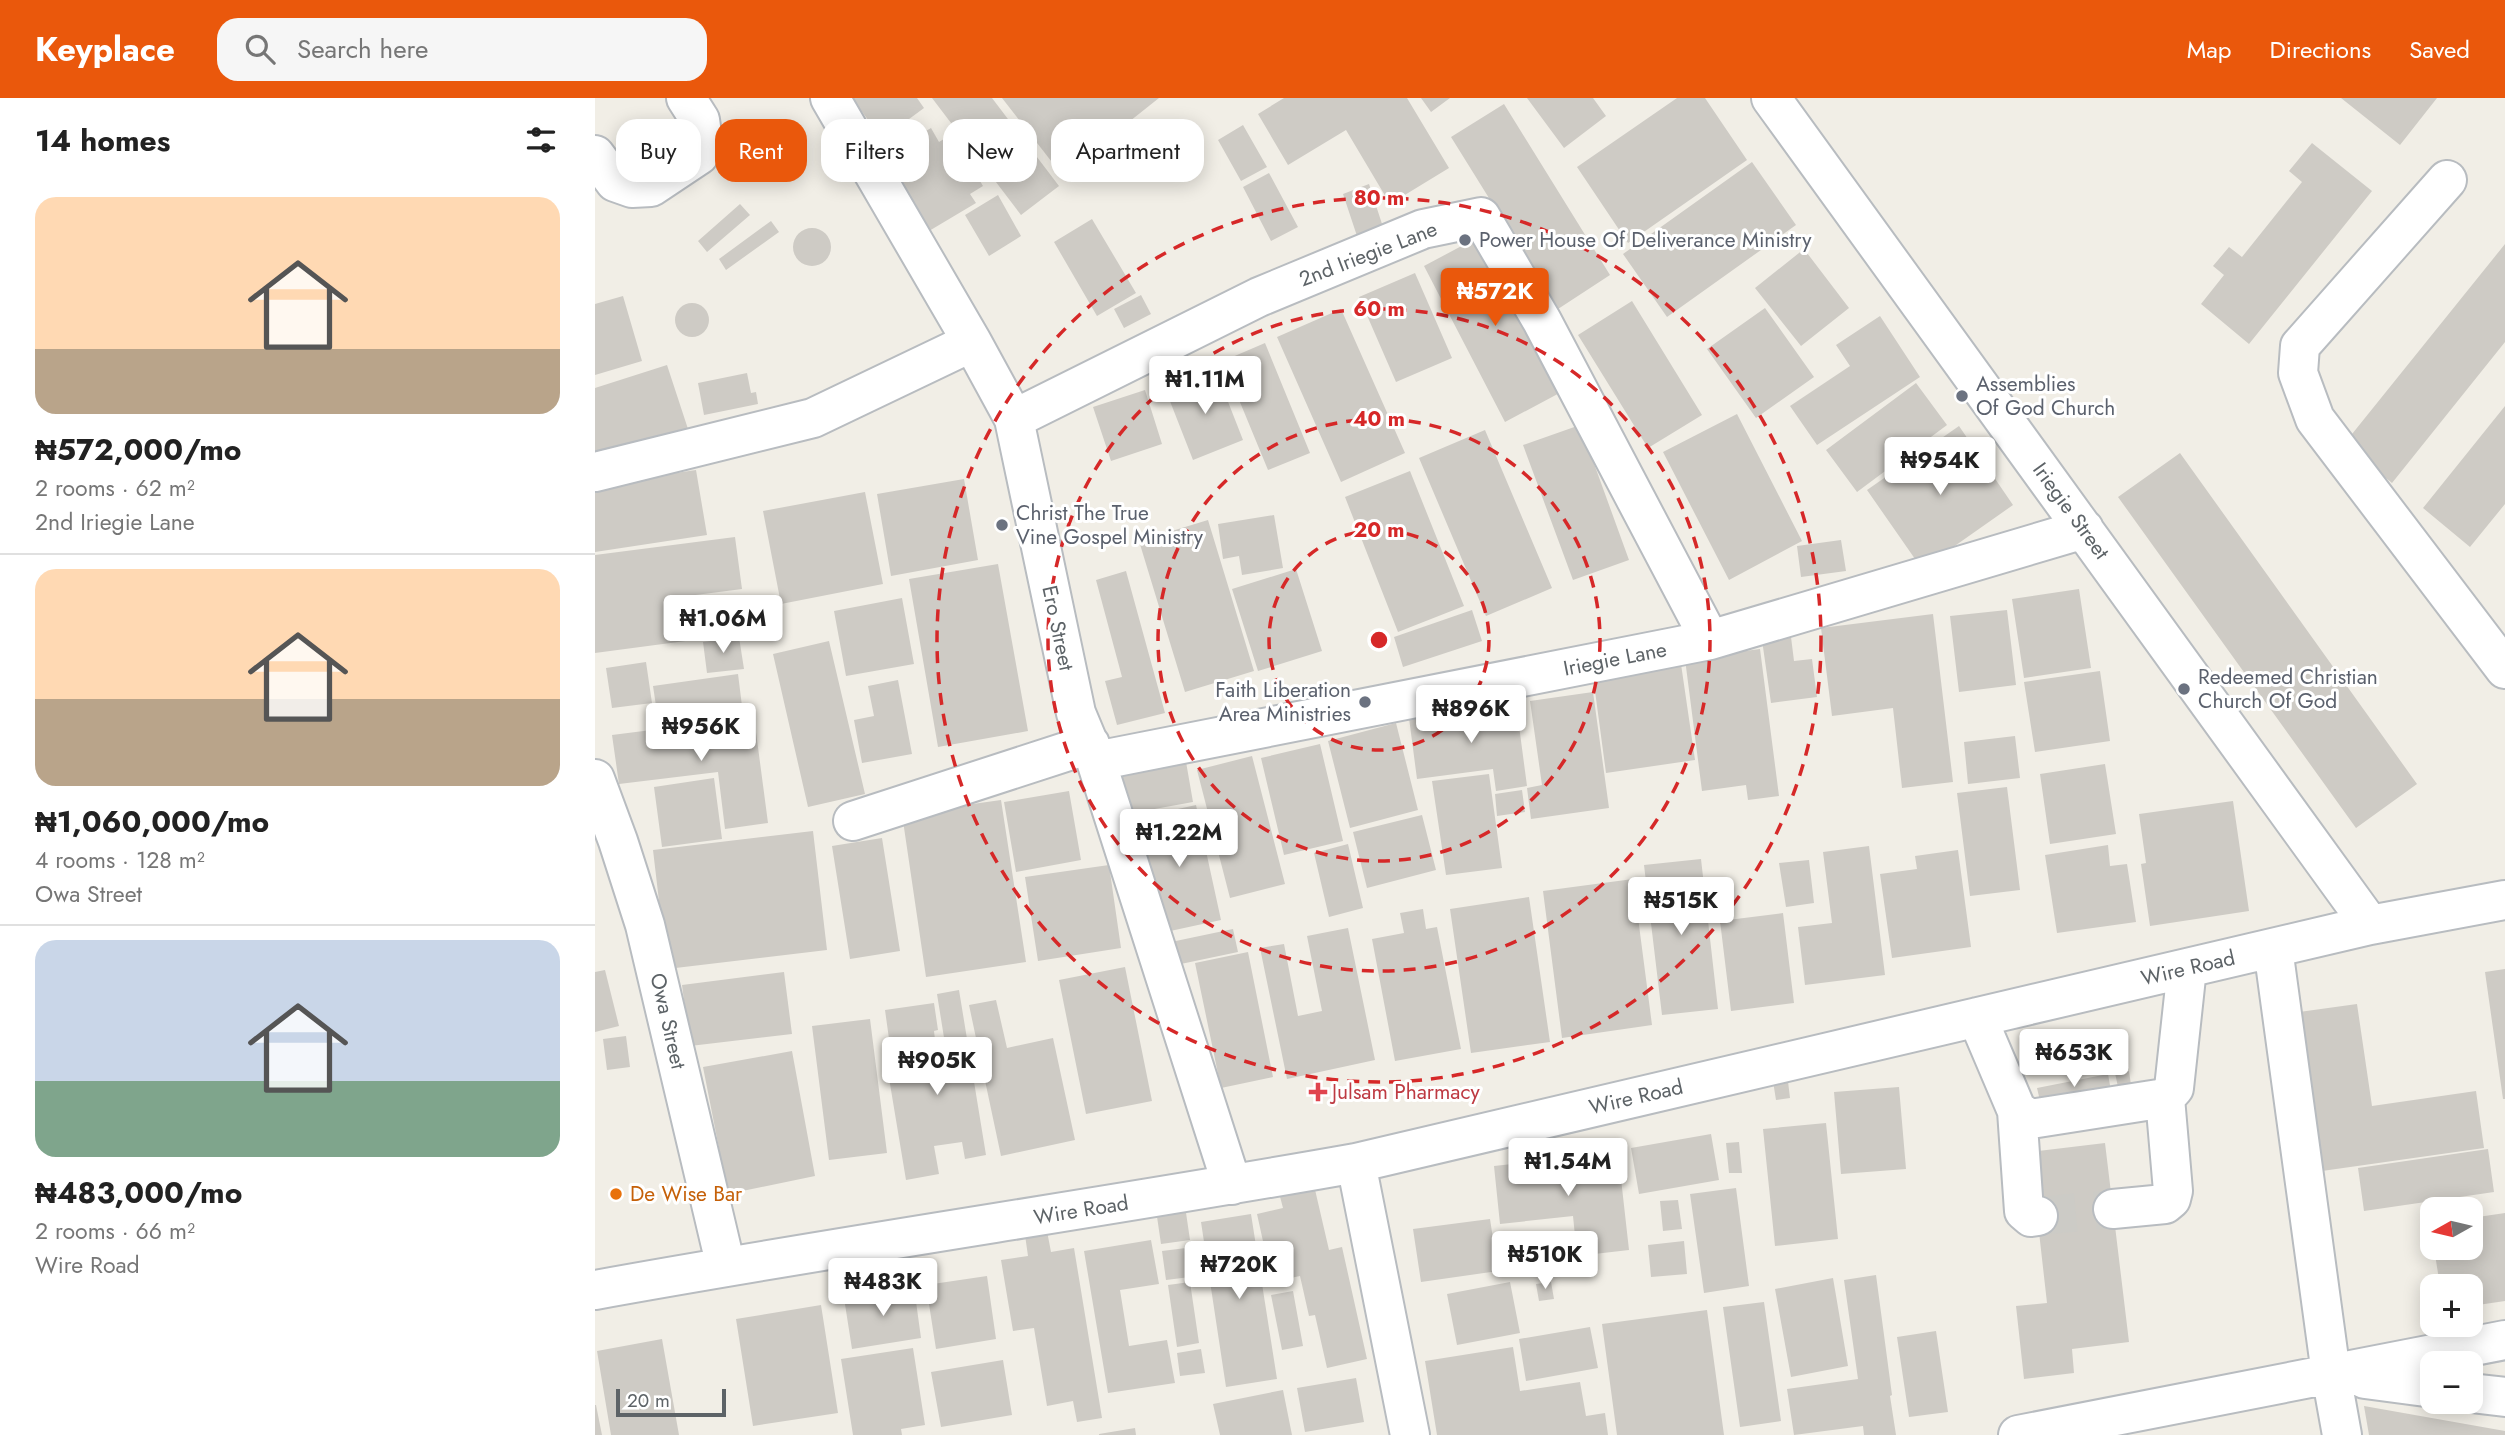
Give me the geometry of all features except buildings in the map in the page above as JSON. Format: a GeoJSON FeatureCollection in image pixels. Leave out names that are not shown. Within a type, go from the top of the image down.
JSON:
{"type":"FeatureCollection","features":[{"type":"Feature","properties":{"kind":"street"},"geometry":{"type":"LineString","coordinates":[[595,155],[615,183],[632,188],[650,187],[699,155],[703,141],[700,120],[686,98]]}},
{"type":"Feature","properties":{"kind":"street","name":"Ero Street"},"geometry":{"type":"LineString","coordinates":[[830,98],[1014,419],[1076,713],[1093,752],[1233,1185]]}},
{"type":"Feature","properties":{"kind":"street","name":"Iriegie Street"},"geometry":{"type":"LineString","coordinates":[[1772,98],[2371,925]]}},
{"type":"Feature","properties":{"kind":"street"},"geometry":{"type":"LineString","coordinates":[[2447,180],[2300,346],[2298,373],[2315,419],[2505,669]]}},
{"type":"Feature","properties":{"kind":"street","name":"2nd Iriegie Lane"},"geometry":{"type":"LineString","coordinates":[[1014,419],[1259,297],[1423,229],[1481,217],[1542,321],[1710,640]]}},
{"type":"Feature","properties":{"kind":"street"},"geometry":{"type":"LineString","coordinates":[[595,472],[813,418],[972,342]]}},
{"type":"Feature","properties":{"kind":"street","name":"Iriegie Lane"},"geometry":{"type":"LineString","coordinates":[[853,821],[1093,752],[1710,640],[2084,529]]}},
{"type":"Feature","properties":{"kind":"street","name":"Owa Street"},"geometry":{"type":"LineString","coordinates":[[595,779],[607,845],[645,925],[726,1267]]}},
{"type":"Feature","properties":{"kind":"street","name":"Wire Road"},"geometry":{"type":"LineString","coordinates":[[595,1290],[1356,1163],[2371,925],[2505,900]]}},
{"type":"Feature","properties":{"kind":"street"},"geometry":{"type":"LineString","coordinates":[[2273,948],[2331,1374],[2342,1435]]}},
{"type":"Feature","properties":{"kind":"street"},"geometry":{"type":"LineString","coordinates":[[2017,1111],[2031,1119],[2165,1098],[2174,1088],[2187,968]]}},
{"type":"Feature","properties":{"kind":"street"},"geometry":{"type":"LineString","coordinates":[[1977,1017],[2017,1111],[2024,1211],[2031,1217],[2038,1216]]}},
{"type":"Feature","properties":{"kind":"street"},"geometry":{"type":"LineString","coordinates":[[2113,1209],[2165,1205],[2171,1199],[2173,1191],[2165,1098]]}},
{"type":"Feature","properties":{"kind":"street"},"geometry":{"type":"LineString","coordinates":[[1356,1163],[1409,1435]]}},
{"type":"Feature","properties":{"kind":"street"},"geometry":{"type":"LineString","coordinates":[[2018,1435],[2505,1340]]}},
{"type":"Feature","properties":{"kind":"street"},"geometry":{"type":"LineString","coordinates":[[2331,1374],[2420,1386]]}},
{"type":"Feature","properties":{"kind":"street"},"geometry":{"type":"LineString","coordinates":[[2483,1394],[2505,1397]]}},
{"type":"Feature","properties":{"kind":"tunnel"},"geometry":{"type":"LineString","coordinates":[[2038,1216],[2113,1209]]}},
{"type":"Feature","properties":{"kind":"place","name":"Power House Of Deliverance Ministry"},"geometry":{"type":"Point","coordinates":[1465,240]}},
{"type":"Feature","properties":{"kind":"place","name":"Assemblies Of God Church"},"geometry":{"type":"Point","coordinates":[1962,396]}},
{"type":"Feature","properties":{"kind":"place","name":"Christ The True Vine Gospel Ministry"},"geometry":{"type":"Point","coordinates":[1002,525]}},
{"type":"Feature","properties":{"kind":"place","name":"Redeemed Christian Church Of God"},"geometry":{"type":"Point","coordinates":[2184,689]}},
{"type":"Feature","properties":{"kind":"place","name":"Faith Liberation Area Ministries"},"geometry":{"type":"Point","coordinates":[1365,702]}},
{"type":"Feature","properties":{"kind":"place","name":"Julsam Pharmacy"},"geometry":{"type":"Point","coordinates":[1318,1092]}},
{"type":"Feature","properties":{"kind":"place","name":"De Wise Bar"},"geometry":{"type":"Point","coordinates":[616,1194]}}]}
